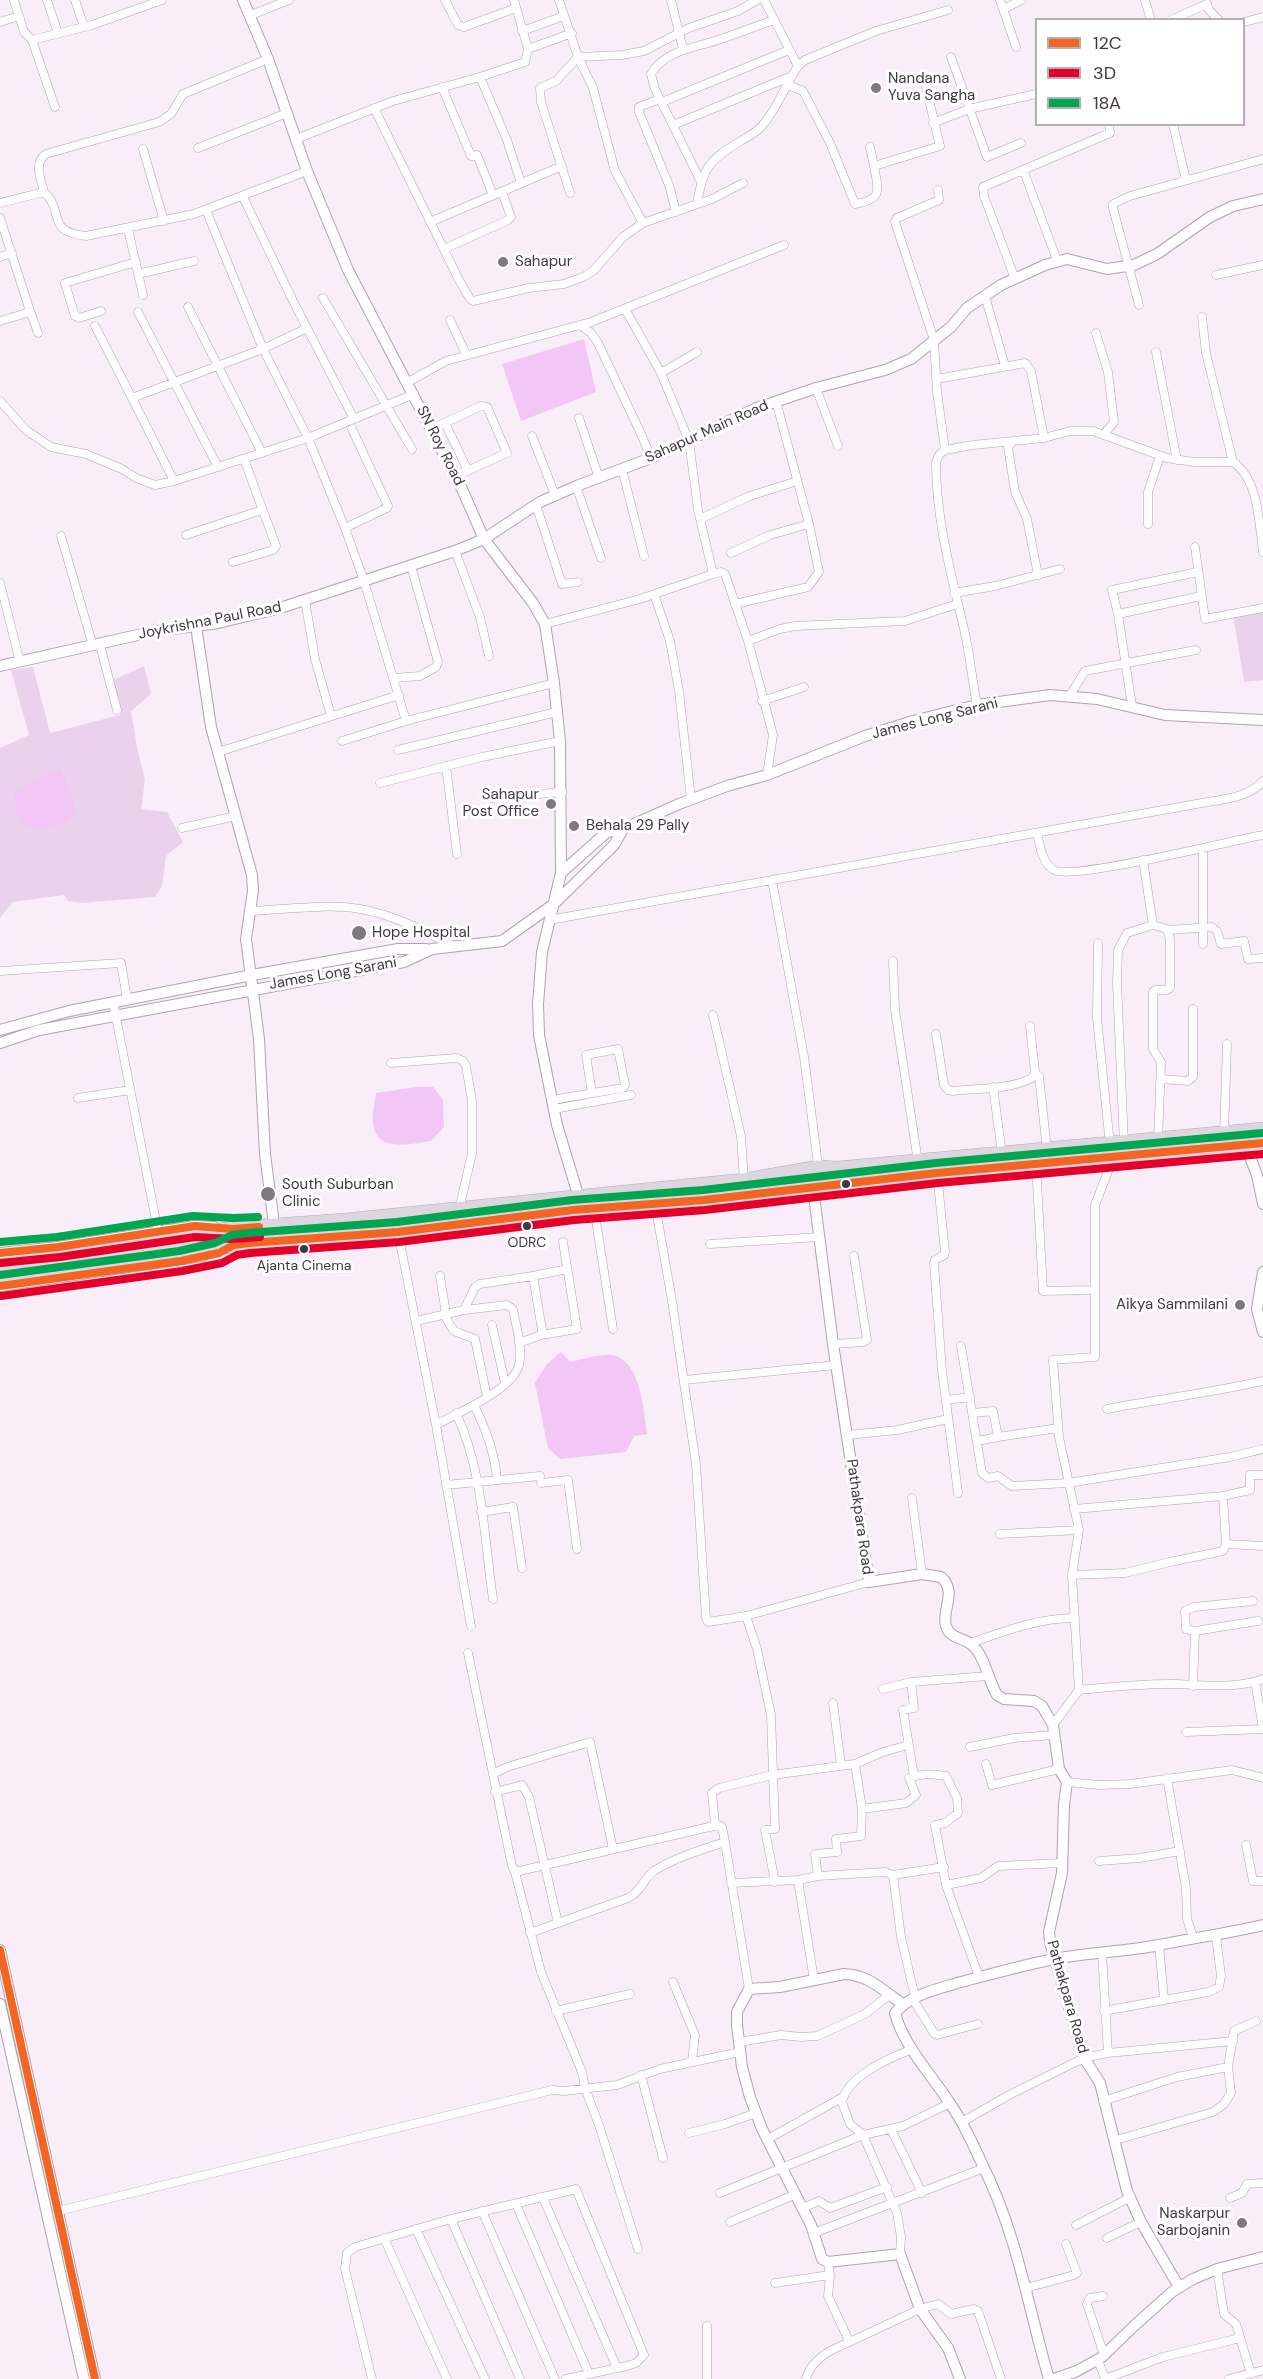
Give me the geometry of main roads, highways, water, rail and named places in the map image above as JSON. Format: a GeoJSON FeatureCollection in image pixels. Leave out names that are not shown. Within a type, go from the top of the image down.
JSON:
{"type":"FeatureCollection","features":[{"type":"Feature","properties":{"kind":"highway"},"geometry":{"type":"LineString","coordinates":[[0,1266],[233,1229],[345,1221],[744,1181],[818,1168],[838,1169],[1047,1150],[1116,1148],[1243,1138],[1263,1130]]}},
{"type":"Feature","properties":{"kind":"highway"},"geometry":{"type":"LineString","coordinates":[[0,1277],[234,1245],[398,1232],[594,1208],[817,1188],[1036,1163],[1158,1141],[1224,1135],[1263,1143]]}},
{"type":"Feature","properties":{"kind":"place","name":"Nandana Yuva Sangha"},"geometry":{"type":"Point","coordinates":[876,88]}},
{"type":"Feature","properties":{"kind":"place","name":"Sahapur"},"geometry":{"type":"Point","coordinates":[503,262]}},
{"type":"Feature","properties":{"kind":"place","name":"Sahapur Post Office"},"geometry":{"type":"Point","coordinates":[551,804]}},
{"type":"Feature","properties":{"kind":"place","name":"Behala 29 Pally"},"geometry":{"type":"Point","coordinates":[574,826]}},
{"type":"Feature","properties":{"kind":"place","name":"Hope Hospital"},"geometry":{"type":"Point","coordinates":[359,933]}},
{"type":"Feature","properties":{"kind":"place","name":"South Suburban Clinic"},"geometry":{"type":"Point","coordinates":[268,1194]}},
{"type":"Feature","properties":{"kind":"place","name":"ODRC"},"geometry":{"type":"Point","coordinates":[527,1226]}},
{"type":"Feature","properties":{"kind":"place","name":"Ajanta Cinema"},"geometry":{"type":"Point","coordinates":[304,1249]}},
{"type":"Feature","properties":{"kind":"place","name":"Aikya Sammilani"},"geometry":{"type":"Point","coordinates":[1240,1305]}},
{"type":"Feature","properties":{"kind":"place","name":"Naskarpur Sarbojanin"},"geometry":{"type":"Point","coordinates":[1242,2223]}}]}
